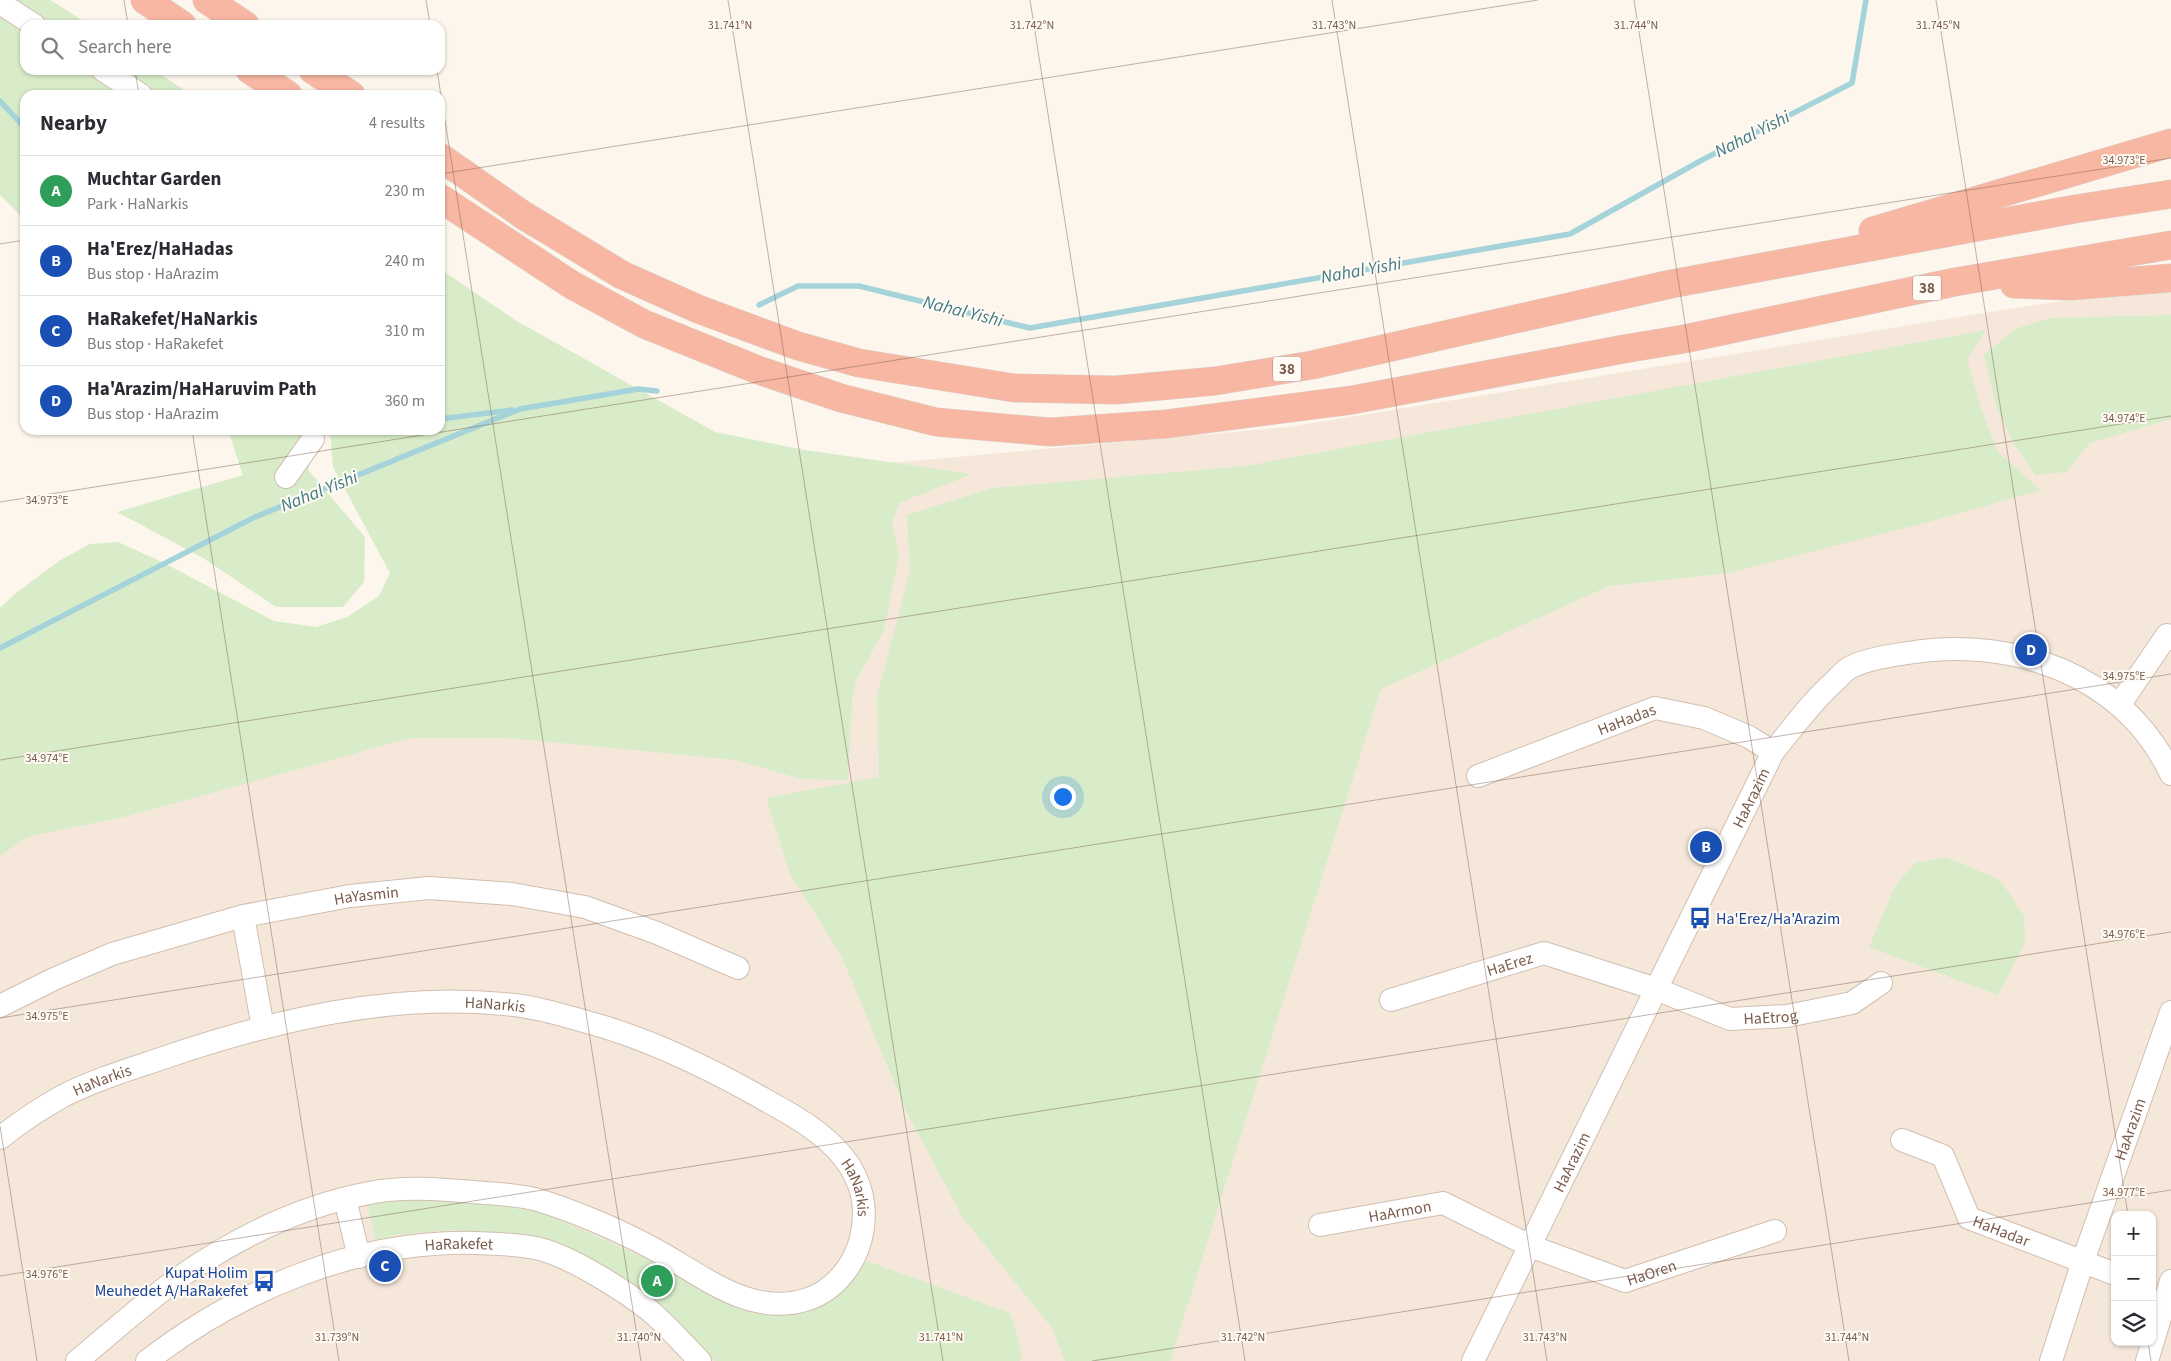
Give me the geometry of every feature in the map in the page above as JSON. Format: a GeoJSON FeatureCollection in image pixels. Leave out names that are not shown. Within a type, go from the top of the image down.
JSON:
{"type":"FeatureCollection","features":[{"type":"Feature","properties":{"kind":"highway"},"geometry":{"type":"LineString","coordinates":[[145,0],[175,20]]}},
{"type":"Feature","properties":{"kind":"highway"},"geometry":{"type":"LineString","coordinates":[[207,0],[237,20]]}},
{"type":"Feature","properties":{"kind":"highway"},"geometry":{"type":"LineString","coordinates":[[258,75],[280,90]]}},
{"type":"Feature","properties":{"kind":"highway"},"geometry":{"type":"LineString","coordinates":[[320,75],[343,90]]}},
{"type":"Feature","properties":{"kind":"highway"},"geometry":{"type":"LineString","coordinates":[[1671,284],[1872,231],[2171,144]]}},
{"type":"Feature","properties":{"kind":"highway","name":"38"},"geometry":{"type":"LineString","coordinates":[[445,160],[523,215],[622,275],[698,309],[798,346],[858,362],[1014,388],[1116,390],[1214,381],[1312,365],[1671,284],[2076,209],[2171,194]]}},
{"type":"Feature","properties":{"kind":"highway","name":"38"},"geometry":{"type":"LineString","coordinates":[[445,201],[572,285],[644,324],[730,359],[841,398],[936,422],[1050,432],[1166,424],[1352,400],[1624,349],[1684,340],[1955,282],[2171,245]]}},
{"type":"Feature","properties":{"kind":"highway"},"geometry":{"type":"LineString","coordinates":[[1955,282],[2070,286],[2171,278]]}},
{"type":"Feature","properties":{"kind":"street"},"geometry":{"type":"LineString","coordinates":[[0,3],[26,20]]}},
{"type":"Feature","properties":{"kind":"street"},"geometry":{"type":"LineString","coordinates":[[111,75],[133,90]]}},
{"type":"Feature","properties":{"kind":"street"},"geometry":{"type":"LineString","coordinates":[[286,477],[313,440],[312,435]]}},
{"type":"Feature","properties":{"kind":"street"},"geometry":{"type":"LineString","coordinates":[[2120,704],[2170,634]]}},
{"type":"Feature","properties":{"kind":"street","name":"HaArazim"},"geometry":{"type":"LineString","coordinates":[[1473,1361],[1773,752],[1819,695],[1849,668],[1886,657],[1930,649],[1970,650],[2019,656],[2055,666],[2088,682],[2120,704],[2162,754],[2171,774]]}},
{"type":"Feature","properties":{"kind":"street","name":"HaHadas"},"geometry":{"type":"LineString","coordinates":[[1478,776],[1655,708],[1704,718],[1749,737],[1773,752]]}},
{"type":"Feature","properties":{"kind":"street","name":"HaYasmin"},"geometry":{"type":"LineString","coordinates":[[0,1006],[54,979],[112,954],[243,916],[350,896],[430,888],[512,894],[585,907],[656,933],[738,968]]}},
{"type":"Feature","properties":{"kind":"street"},"geometry":{"type":"LineString","coordinates":[[243,916],[263,1028]]}},
{"type":"Feature","properties":{"kind":"street","name":"HaErez"},"geometry":{"type":"LineString","coordinates":[[1391,1000],[1544,953],[1656,989]]}},
{"type":"Feature","properties":{"kind":"street","name":"HaEtrog"},"geometry":{"type":"LineString","coordinates":[[1656,989],[1730,1020],[1787,1016],[1852,1004],[1881,983]]}},
{"type":"Feature","properties":{"kind":"street","name":"HaNarkis"},"geometry":{"type":"LineString","coordinates":[[0,1138],[72,1092],[111,1076],[263,1028],[351,1009],[411,1003],[462,1002],[505,1004],[550,1012],[605,1027],[655,1045],[720,1075],[791,1115],[827,1141],[845,1159],[859,1183],[865,1208],[864,1226],[858,1251],[845,1271],[831,1286],[811,1299],[784,1304],[766,1304],[739,1297],[650,1246],[606,1226],[537,1200],[460,1191],[409,1189],[372,1192],[288,1217],[237,1243],[180,1277],[77,1361]]}},
{"type":"Feature","properties":{"kind":"street","name":"HaArazim"},"geometry":{"type":"LineString","coordinates":[[2051,1361],[2083,1261],[2171,1012]]}},
{"type":"Feature","properties":{"kind":"street","name":"HaHadar"},"geometry":{"type":"LineString","coordinates":[[1902,1140],[1943,1156],[1969,1218],[2111,1272]]}},
{"type":"Feature","properties":{"kind":"street"},"geometry":{"type":"LineString","coordinates":[[345,1199],[359,1257]]}},
{"type":"Feature","properties":{"kind":"street","name":"HaArmon"},"geometry":{"type":"LineString","coordinates":[[1320,1224],[1443,1203],[1530,1246]]}},
{"type":"Feature","properties":{"kind":"street","name":"HaOren"},"geometry":{"type":"LineString","coordinates":[[1530,1246],[1625,1281],[1775,1231]]}},
{"type":"Feature","properties":{"kind":"street","name":"HaRakefet"},"geometry":{"type":"LineString","coordinates":[[147,1361],[202,1322],[252,1296],[318,1268],[403,1247],[458,1243],[509,1244],[541,1249],[566,1259],[598,1276],[649,1310],[700,1361]]}},
{"type":"Feature","properties":{"kind":"street"},"geometry":{"type":"LineString","coordinates":[[2147,1361],[2163,1289]]}},
{"type":"Feature","properties":{"kind":"shaded area"},"geometry":{"type":"Polygon","coordinates":[[[2171,286],[2171,1361],[0,1361],[0,840],[689,481],[1289,427],[2027,306],[2171,286]]]}},
{"type":"Feature","properties":{"kind":"green space"},"geometry":{"type":"Polygon","coordinates":[[[0,0],[50,0],[82,20],[20,20],[20,75],[162,75],[184,90],[20,90],[20,215],[0,195],[0,0]]]}},
{"type":"Feature","properties":{"kind":"green space"},"geometry":{"type":"Polygon","coordinates":[[[445,272],[515,320],[715,432],[805,450],[972,474],[899,503],[892,523],[899,555],[884,630],[856,681],[852,701],[848,780],[801,779],[735,760],[572,744],[508,738],[411,738],[128,816],[27,837],[0,856],[0,608],[16,593],[59,561],[90,544],[118,542],[162,562],[274,621],[316,627],[347,617],[379,596],[390,573],[333,467],[330,435],[445,435],[445,272]]]}},
{"type":"Feature","properties":{"kind":"green space"},"geometry":{"type":"Polygon","coordinates":[[[2171,315],[2171,419],[2090,443],[2066,472],[2035,475],[2015,446],[1997,409],[1984,354],[2018,328],[2050,318],[2171,315]]]}},
{"type":"Feature","properties":{"kind":"green space"},"geometry":{"type":"Polygon","coordinates":[[[1986,330],[1967,359],[1981,408],[1997,451],[2041,490],[1932,521],[1728,573],[1609,586],[1381,689],[1170,1361],[1065,1361],[1052,1328],[963,1218],[907,1113],[841,955],[790,874],[766,798],[879,777],[877,697],[910,570],[907,515],[992,488],[1246,466],[1986,330]]]}},
{"type":"Feature","properties":{"kind":"green space"},"geometry":{"type":"Polygon","coordinates":[[[230,435],[306,435],[309,471],[365,537],[364,582],[343,607],[276,607],[203,558],[117,512],[243,475],[230,435]]]}},
{"type":"Feature","properties":{"kind":"green space"},"geometry":{"type":"Polygon","coordinates":[[[1946,857],[2000,880],[2024,916],[2025,943],[1998,995],[1869,947],[1895,886],[1915,863],[1946,857]]]}},
{"type":"Feature","properties":{"kind":"green space"},"geometry":{"type":"Polygon","coordinates":[[[441,1194],[544,1213],[762,1310],[817,1305],[867,1261],[1010,1313],[1022,1353],[1020,1361],[715,1361],[656,1301],[542,1243],[512,1236],[453,1230],[395,1235],[376,1241],[366,1199],[441,1194]]]}},
{"type":"Feature","properties":{"kind":"waterway","name":"Nahal Yishi"},"geometry":{"type":"LineString","coordinates":[[759,305],[798,286],[859,286],[1030,328],[1570,234],[1702,160],[1852,83],[1866,0]]}},
{"type":"Feature","properties":{"kind":"waterway"},"geometry":{"type":"LineString","coordinates":[[0,101],[20,123]]}},
{"type":"Feature","properties":{"kind":"waterway","name":"Nahal Yishi"},"geometry":{"type":"LineString","coordinates":[[0,648],[255,517],[520,409],[638,389],[657,391]]}},
{"type":"Feature","properties":{"kind":"waterway"},"geometry":{"type":"LineString","coordinates":[[445,418],[512,410]]}},
{"type":"Feature","properties":{"kind":"place","name":"Ha'Arazim/HaHaruvim Path"},"geometry":{"type":"Point","coordinates":[2031,650]}},
{"type":"Feature","properties":{"kind":"place","name":"Ha'Erez/HaHadas"},"geometry":{"type":"Point","coordinates":[1706,847]}},
{"type":"Feature","properties":{"kind":"place","name":"Ha'Erez/Ha'Arazim"},"geometry":{"type":"Point","coordinates":[1700,918]}},
{"type":"Feature","properties":{"kind":"place","name":"HaRakefet/HaNarkis"},"geometry":{"type":"Point","coordinates":[385,1266]}},
{"type":"Feature","properties":{"kind":"place","name":"Kupat Holim Meuhedet A/HaRakefet"},"geometry":{"type":"Point","coordinates":[264,1281]}},
{"type":"Feature","properties":{"kind":"place","name":"Muchtar Garden"},"geometry":{"type":"Point","coordinates":[657,1281]}}]}
